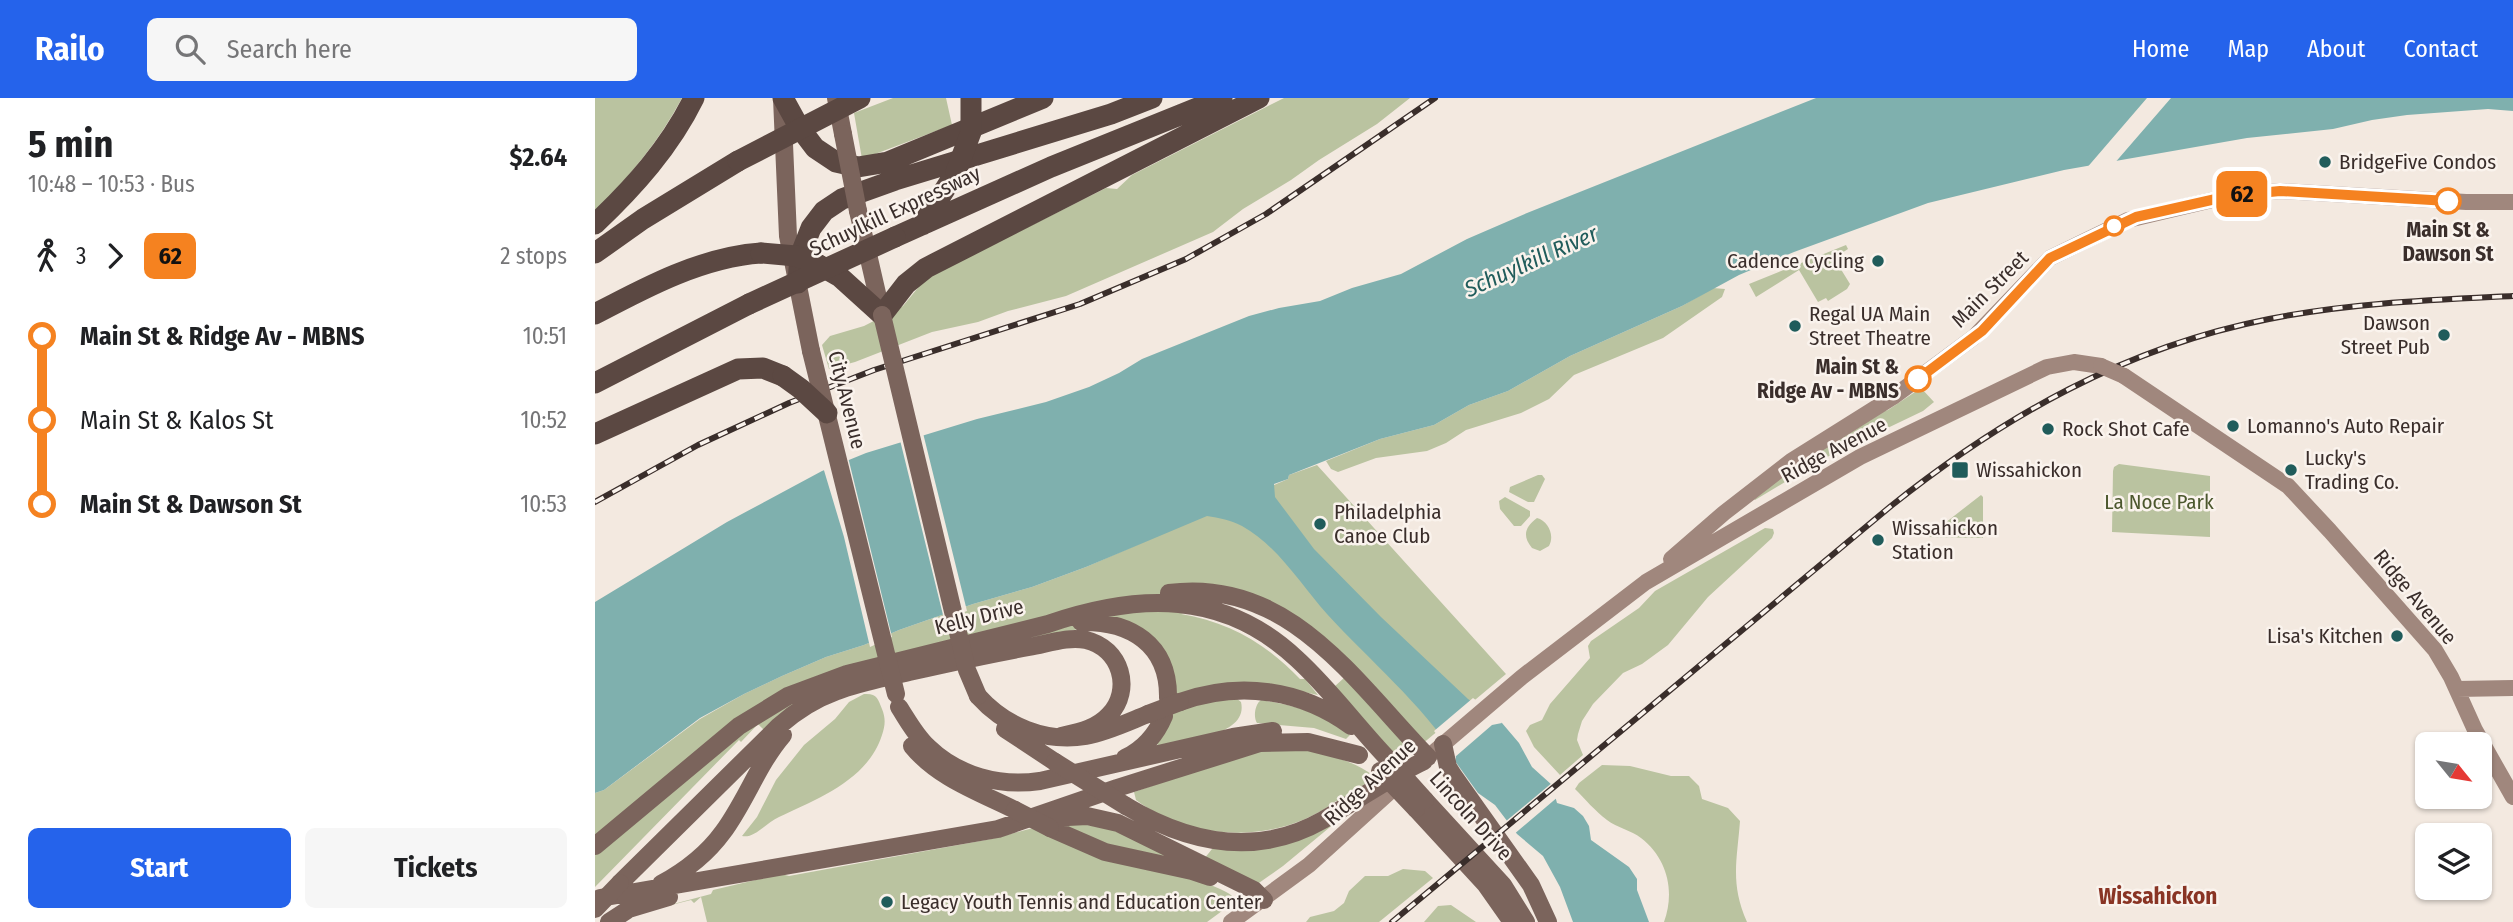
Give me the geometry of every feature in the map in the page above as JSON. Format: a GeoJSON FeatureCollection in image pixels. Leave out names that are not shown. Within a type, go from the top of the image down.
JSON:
{"type":"FeatureCollection","features":[{"type":"Feature","properties":{"kind":"highway"},"geometry":{"type":"LineString","coordinates":[[595,224],[649,168],[677,129],[694,98]]}},
{"type":"Feature","properties":{"kind":"highway"},"geometry":{"type":"LineString","coordinates":[[782,98],[815,148],[836,162],[858,167],[888,162],[1043,98]]}},
{"type":"Feature","properties":{"kind":"highway"},"geometry":{"type":"LineString","coordinates":[[595,253],[643,219],[737,161],[860,98]]}},
{"type":"Feature","properties":{"kind":"highway"},"geometry":{"type":"LineString","coordinates":[[922,225],[956,172],[971,132],[971,98]]}},
{"type":"Feature","properties":{"kind":"highway"},"geometry":{"type":"LineString","coordinates":[[798,284],[800,256],[811,228],[824,211],[842,199],[895,180],[1111,114],[1152,98]]}},
{"type":"Feature","properties":{"kind":"highway","name":"Schuylkill Expressway"},"geometry":{"type":"LineString","coordinates":[[595,383],[750,304],[895,237],[1051,167],[1222,98]]}},
{"type":"Feature","properties":{"kind":"highway"},"geometry":{"type":"LineString","coordinates":[[595,314],[647,288],[710,262],[761,253],[796,257],[819,265],[866,291],[882,315],[906,284],[926,268],[1259,98]]}},
{"type":"Feature","properties":{"kind":"highway"},"geometry":{"type":"LineString","coordinates":[[595,433],[738,369],[763,368],[783,376],[827,413]]}},
{"type":"Feature","properties":{"kind":"main road","name":"City Avenue"},"geometry":{"type":"LineString","coordinates":[[782,98],[788,236],[811,351],[906,735],[912,746],[930,765],[956,781],[1050,828],[1105,852],[1192,871],[1264,900]]}},
{"type":"Feature","properties":{"kind":"main road"},"geometry":{"type":"LineString","coordinates":[[836,98],[858,211],[866,291]]}},
{"type":"Feature","properties":{"kind":"main road","name":"Main Street"},"geometry":{"type":"LineString","coordinates":[[1646,582],[1724,513],[1791,461],[1893,397],[1974,337],[2050,258],[2128,220],[2229,196],[2280,191],[2513,202]]}},
{"type":"Feature","properties":{"kind":"main road"},"geometry":{"type":"LineString","coordinates":[[882,315],[967,670],[986,710],[1003,728],[1157,824],[1187,835],[1221,842],[1259,842],[1312,826],[1426,759],[1324,646],[1281,614],[1241,598],[1203,592],[1160,595],[1129,606]]}},
{"type":"Feature","properties":{"kind":"main road","name":"Ridge Avenue"},"geometry":{"type":"LineString","coordinates":[[1231,922],[1264,900],[1334,844],[1488,706],[1646,582],[1860,457],[2034,373],[2065,363],[2101,366],[2124,376],[2297,495],[2425,637],[2456,689],[2473,727],[2513,797]]}},
{"type":"Feature","properties":{"kind":"main road","name":"Kelly Drive"},"geometry":{"type":"LineString","coordinates":[[595,846],[739,726],[769,706],[817,683],[1083,613],[1129,606],[1186,603],[1217,610],[1248,622],[1274,639],[1299,661],[1351,716],[1375,746]]}},
{"type":"Feature","properties":{"kind":"main road"},"geometry":{"type":"LineString","coordinates":[[1048,624],[1105,622],[1138,635],[1154,650],[1160,660],[1174,700]]}},
{"type":"Feature","properties":{"kind":"main road"},"geometry":{"type":"LineString","coordinates":[[604,891],[784,722],[813,701],[854,686],[989,654],[1065,640],[1090,641],[1105,649],[1116,661],[1122,677],[1121,695],[1112,711],[1091,729],[1061,736]]}},
{"type":"Feature","properties":{"kind":"main road"},"geometry":{"type":"LineString","coordinates":[[595,909],[604,891],[769,719],[817,683]]}},
{"type":"Feature","properties":{"kind":"main road"},"geometry":{"type":"LineString","coordinates":[[649,890],[690,866],[715,842],[766,757],[791,727],[812,710],[854,686]]}},
{"type":"Feature","properties":{"kind":"main road"},"geometry":{"type":"LineString","coordinates":[[2456,689],[2513,688]]}},
{"type":"Feature","properties":{"kind":"main road"},"geometry":{"type":"LineString","coordinates":[[978,696],[997,715],[1021,729],[1036,734],[1088,736],[1156,715],[1174,700],[1226,690],[1255,690],[1286,695],[1327,711],[1375,746]]}},
{"type":"Feature","properties":{"kind":"main road"},"geometry":{"type":"LineString","coordinates":[[898,701],[929,748],[962,770],[990,781],[1028,783],[1247,734],[1274,731],[1316,736],[1359,755]]}},
{"type":"Feature","properties":{"kind":"main road"},"geometry":{"type":"LineString","coordinates":[[1112,764],[1145,745],[1157,730],[1156,715]]}},
{"type":"Feature","properties":{"kind":"main road"},"geometry":{"type":"LineString","coordinates":[[604,891],[649,890],[967,835],[1021,815],[1049,810],[1260,743],[1308,742],[1359,755]]}},
{"type":"Feature","properties":{"kind":"main road"},"geometry":{"type":"LineString","coordinates":[[1443,744],[1448,767],[1531,886],[1548,922]]}},
{"type":"Feature","properties":{"kind":"main road","name":"Lincoln Drive"},"geometry":{"type":"LineString","coordinates":[[1375,746],[1385,766],[1503,885],[1526,922]]}},
{"type":"Feature","properties":{"kind":"main road","name":"Lincoln Drive"},"geometry":{"type":"LineString","coordinates":[[1359,755],[1385,766]]}},
{"type":"Feature","properties":{"kind":"main road","name":"Lincoln Drive"},"geometry":{"type":"LineString","coordinates":[[1421,804],[1512,922]]}},
{"type":"Feature","properties":{"kind":"main road"},"geometry":{"type":"LineString","coordinates":[[1021,815],[1073,816],[1118,822],[1254,890],[1264,900]]}},
{"type":"Feature","properties":{"kind":"main road"},"geometry":{"type":"LineString","coordinates":[[609,922],[639,905],[768,870]]}},
{"type":"Feature","properties":{"kind":"green space"},"geometry":{"type":"Polygon","coordinates":[[[595,98],[682,98],[643,158],[595,211],[595,98]]]}},
{"type":"Feature","properties":{"kind":"green space"},"geometry":{"type":"Polygon","coordinates":[[[893,98],[946,98],[952,125],[862,159],[854,113],[893,98]]]}},
{"type":"Feature","properties":{"kind":"green space"},"geometry":{"type":"Polygon","coordinates":[[[1284,98],[1410,98],[1377,124],[1243,209],[1213,232],[1066,296],[978,322],[932,332],[855,362],[829,369],[822,345],[830,336],[864,326],[903,306],[926,278],[1106,188],[1117,189],[1132,175],[1284,98]]]}},
{"type":"Feature","properties":{"kind":"green space"},"geometry":{"type":"Polygon","coordinates":[[[1846,245],[1848,249],[1834,258],[1850,284],[1847,289],[1828,301],[1826,298],[1818,302],[1799,270],[1756,297],[1749,284],[1846,245]]]}},
{"type":"Feature","properties":{"kind":"green space"},"geometry":{"type":"Polygon","coordinates":[[[1713,288],[1725,289],[1722,297],[1663,338],[1574,375],[1549,399],[1521,413],[1466,430],[1427,451],[1376,458],[1338,472],[1331,469],[1326,461],[1380,439],[1434,425],[1469,405],[1508,391],[1570,356],[1682,306],[1713,288]]]}},
{"type":"Feature","properties":{"kind":"green space"},"geometry":{"type":"Polygon","coordinates":[[[1921,388],[1934,402],[1923,411],[1825,458],[1755,500],[1753,498],[1876,414],[1888,410],[1921,388]]]}},
{"type":"Feature","properties":{"kind":"green space","name":"La Noce Park"},"geometry":{"type":"Polygon","coordinates":[[[2119,464],[2210,476],[2210,537],[2112,532],[2113,471],[2119,464]]]}},
{"type":"Feature","properties":{"kind":"green space"},"geometry":{"type":"Polygon","coordinates":[[[1317,465],[1506,674],[1415,750],[1411,749],[1396,756],[1334,687],[1345,677],[1293,628],[1226,600],[1181,614],[1215,623],[1246,636],[1274,655],[1300,679],[1305,679],[1318,695],[1275,686],[1193,705],[1236,698],[1241,702],[1241,713],[1235,723],[1225,730],[1160,747],[1156,743],[1166,725],[1152,640],[1085,628],[977,647],[847,679],[764,730],[758,724],[741,742],[739,740],[595,887],[595,793],[604,790],[700,719],[744,694],[826,657],[1086,567],[1288,479],[1289,475],[1317,465]]]}},
{"type":"Feature","properties":{"kind":"green space"},"geometry":{"type":"Polygon","coordinates":[[[1538,475],[1545,479],[1534,502],[1528,502],[1509,492],[1510,487],[1538,475]]]}},
{"type":"Feature","properties":{"kind":"green space"},"geometry":{"type":"Polygon","coordinates":[[[1981,495],[1983,538],[1927,537],[1981,495]]]}},
{"type":"Feature","properties":{"kind":"green space"},"geometry":{"type":"Polygon","coordinates":[[[1505,497],[1530,511],[1530,516],[1521,526],[1514,526],[1500,509],[1499,501],[1505,497]]]}},
{"type":"Feature","properties":{"kind":"green space"},"geometry":{"type":"Polygon","coordinates":[[[1537,518],[1547,525],[1551,533],[1549,546],[1540,551],[1532,548],[1526,536],[1528,528],[1537,518]]]}},
{"type":"Feature","properties":{"kind":"green space"},"geometry":{"type":"Polygon","coordinates":[[[1765,528],[1773,529],[1772,538],[1708,597],[1668,645],[1642,664],[1623,673],[1593,704],[1582,721],[1578,734],[1577,740],[1583,755],[1560,775],[1534,747],[1526,731],[1530,725],[1542,720],[1550,704],[1590,658],[1588,646],[1591,641],[1639,608],[1655,591],[1765,528]]]}},
{"type":"Feature","properties":{"kind":"green space"},"geometry":{"type":"Polygon","coordinates":[[[864,694],[876,697],[885,722],[875,751],[865,764],[853,776],[825,795],[774,819],[751,835],[742,836],[757,817],[776,780],[804,745],[835,719],[849,702],[864,694]]]}},
{"type":"Feature","properties":{"kind":"green space"},"geometry":{"type":"Polygon","coordinates":[[[1261,700],[1308,711],[1350,735],[1346,739],[1314,728],[1257,723],[1255,711],[1261,700]]]}},
{"type":"Feature","properties":{"kind":"green space"},"geometry":{"type":"Polygon","coordinates":[[[1303,749],[1349,762],[1374,776],[1342,803],[1336,801],[1289,825],[1263,831],[1210,831],[1159,814],[1136,800],[1134,792],[1255,751],[1303,749]]]}},
{"type":"Feature","properties":{"kind":"green space"},"geometry":{"type":"Polygon","coordinates":[[[1602,765],[1630,766],[1671,776],[1689,776],[1699,786],[1702,799],[1728,808],[1740,821],[1736,860],[1737,883],[1747,922],[1664,922],[1669,888],[1658,856],[1641,838],[1611,823],[1575,789],[1602,765]]]}},
{"type":"Feature","properties":{"kind":"green space"},"geometry":{"type":"Polygon","coordinates":[[[1347,813],[1256,885],[1204,859],[1212,849],[1255,849],[1347,813]]]}},
{"type":"Feature","properties":{"kind":"green space"},"geometry":{"type":"Polygon","coordinates":[[[1069,822],[1123,831],[1172,858],[1065,843],[1106,857],[1206,883],[1237,900],[1207,922],[707,922],[701,897],[694,903],[691,900],[632,915],[711,894],[713,890],[781,874],[789,876],[1069,822]]]}},
{"type":"Feature","properties":{"kind":"green space"},"geometry":{"type":"Polygon","coordinates":[[[1403,869],[1425,871],[1433,878],[1379,922],[1306,922],[1310,917],[1334,911],[1344,903],[1349,891],[1365,876],[1388,876],[1403,869]]]}},
{"type":"Feature","properties":{"kind":"green space"},"geometry":{"type":"Polygon","coordinates":[[[1451,905],[1476,922],[1424,922],[1438,906],[1451,905]]]}},
{"type":"Feature","properties":{"kind":"water","name":"Schuylkill River"},"geometry":{"type":"Polygon","coordinates":[[[1816,98],[2513,98],[2513,111],[2488,109],[2407,115],[2333,129],[2247,138],[2064,170],[1928,203],[1739,275],[1682,306],[1570,356],[1508,391],[1469,405],[1434,425],[1380,439],[1289,475],[1288,479],[1274,484],[1275,497],[1314,549],[1468,699],[1502,723],[1519,743],[1532,767],[1552,785],[1557,803],[1574,808],[1583,816],[1589,826],[1591,840],[1629,867],[1637,879],[1637,890],[1649,922],[1573,922],[1560,887],[1543,856],[1517,834],[1495,805],[1478,793],[1442,737],[1411,700],[1327,614],[1267,544],[1238,524],[1207,516],[1086,567],[899,630],[782,676],[700,718],[604,790],[595,793],[595,602],[727,522],[822,471],[866,453],[977,419],[1046,402],[1089,387],[1142,359],[1249,316],[1320,301],[1352,288],[1401,274],[1467,239],[1527,213],[1816,98]]]}},
{"type":"Feature","properties":{"kind":"pier"},"geometry":{"type":"Polygon","coordinates":[[[2147,98],[2171,98],[2113,165],[2085,170],[2147,98]]]}},
{"type":"Feature","properties":{"kind":"pier"},"geometry":{"type":"Polygon","coordinates":[[[923,433],[967,611],[944,619],[900,440],[923,433]]]}},
{"type":"Feature","properties":{"kind":"pier"},"geometry":{"type":"Polygon","coordinates":[[[848,457],[892,637],[870,647],[844,537],[823,467],[848,457]]]}},
{"type":"Feature","properties":{"kind":"pier"},"geometry":{"type":"Polygon","coordinates":[[[1473,698],[1494,713],[1502,723],[1492,725],[1455,757],[1434,731],[1473,698]]]}},
{"type":"Feature","properties":{"kind":"pier"},"geometry":{"type":"Polygon","coordinates":[[[1553,782],[1559,796],[1513,835],[1505,822],[1553,782]]]}},
{"type":"Feature","properties":{"kind":"railway"},"geometry":{"type":"LineString","coordinates":[[595,502],[698,445],[789,403],[874,370],[1080,304],[1186,259],[1266,214],[1435,98]]}},
{"type":"Feature","properties":{"kind":"railway"},"geometry":{"type":"LineString","coordinates":[[1392,922],[1891,506],[1978,443],[2069,389],[2165,347],[2216,331],[2269,319],[2390,303],[2513,296]]}},
{"type":"Feature","properties":{"kind":"bus line","name":"62"},"geometry":{"type":"LineString","coordinates":[[1918,379],[1982,331],[2050,258],[2136,217],[2229,196],[2280,191],[2448,201]]}},
{"type":"Feature","properties":{"kind":"place","name":"BridgeFive Condos"},"geometry":{"type":"Point","coordinates":[2325,162]}},
{"type":"Feature","properties":{"kind":"place","name":"Main St & Dawson St"},"geometry":{"type":"Point","coordinates":[2448,201]}},
{"type":"Feature","properties":{"kind":"place","name":"Cadence Cycling"},"geometry":{"type":"Point","coordinates":[1878,261]}},
{"type":"Feature","properties":{"kind":"place","name":"Regal UA Main Street Theatre"},"geometry":{"type":"Point","coordinates":[1795,326]}},
{"type":"Feature","properties":{"kind":"place","name":"Dawson Street Pub"},"geometry":{"type":"Point","coordinates":[2444,335]}},
{"type":"Feature","properties":{"kind":"place","name":"Main St & Ridge Av - MBNS"},"geometry":{"type":"Point","coordinates":[1918,379]}},
{"type":"Feature","properties":{"kind":"place","name":"Lomanno's Auto Repair"},"geometry":{"type":"Point","coordinates":[2233,426]}},
{"type":"Feature","properties":{"kind":"place","name":"Rock Shot Cafe"},"geometry":{"type":"Point","coordinates":[2048,429]}},
{"type":"Feature","properties":{"kind":"place","name":"Wissahickon"},"geometry":{"type":"Point","coordinates":[1960,470]}},
{"type":"Feature","properties":{"kind":"place","name":"Lucky's Trading Co."},"geometry":{"type":"Point","coordinates":[2291,470]}},
{"type":"Feature","properties":{"kind":"place","name":"Philadelphia Canoe Club"},"geometry":{"type":"Point","coordinates":[1320,524]}},
{"type":"Feature","properties":{"kind":"place","name":"Wissahickon Station"},"geometry":{"type":"Point","coordinates":[1878,540]}},
{"type":"Feature","properties":{"kind":"place","name":"Lisa's Kitchen"},"geometry":{"type":"Point","coordinates":[2397,636]}},
{"type":"Feature","properties":{"kind":"place","name":"Legacy Youth Tennis and Education Center"},"geometry":{"type":"Point","coordinates":[887,902]}},
{"type":"Feature","properties":{"kind":"district","name":"Wissahickon"},"geometry":{"type":"Point","coordinates":[2158,896]}}]}
